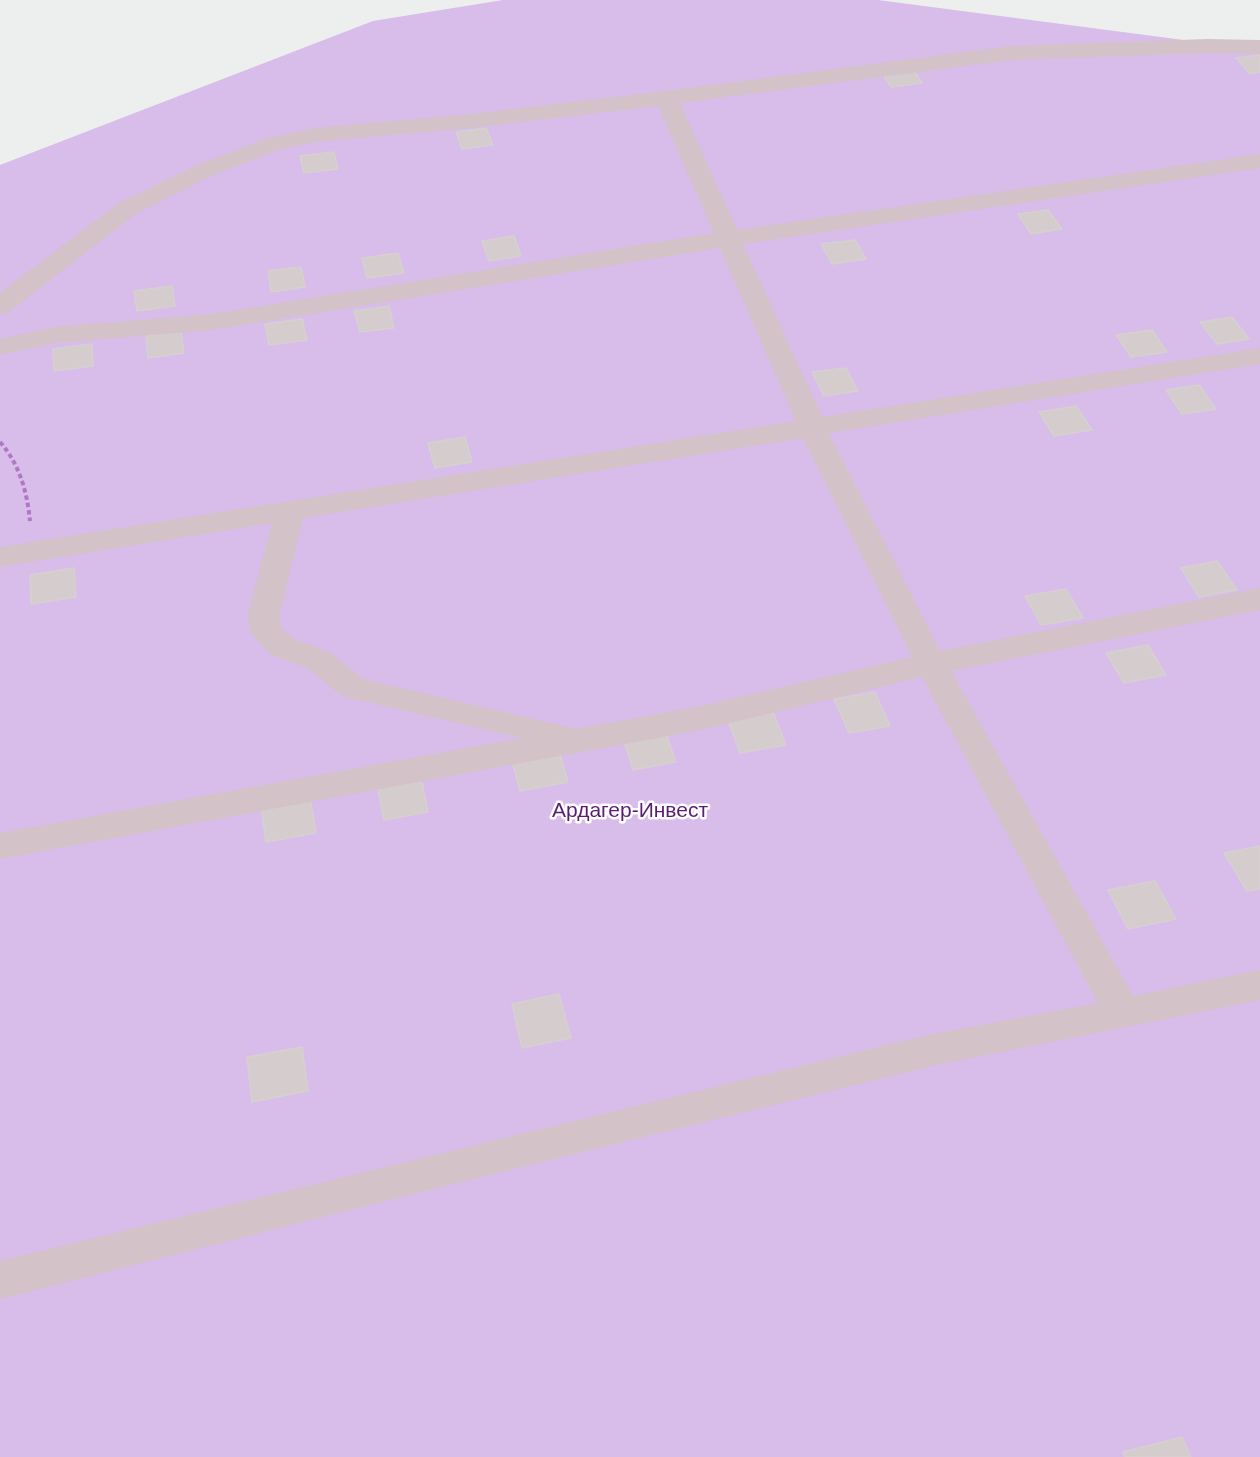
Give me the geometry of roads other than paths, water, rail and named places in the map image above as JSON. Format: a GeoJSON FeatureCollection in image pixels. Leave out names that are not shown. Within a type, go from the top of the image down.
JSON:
{"type":"FeatureCollection","features":[{"type":"Feature","properties":{"kind":"street"},"geometry":{"type":"LineString","coordinates":[[0,306],[128,208],[207,170],[271,145],[314,135],[470,121],[666,98],[1011,53],[1207,46],[1260,47]]}},
{"type":"Feature","properties":{"kind":"street"},"geometry":{"type":"LineString","coordinates":[[666,98],[726,239],[813,429],[931,664],[1123,1014]]}},
{"type":"Feature","properties":{"kind":"street"},"geometry":{"type":"LineString","coordinates":[[0,347],[55,335],[212,322],[726,239],[1260,161]]}},
{"type":"Feature","properties":{"kind":"street"},"geometry":{"type":"LineString","coordinates":[[0,557],[1260,356]]}},
{"type":"Feature","properties":{"kind":"street"},"geometry":{"type":"LineString","coordinates":[[290,511],[264,613],[266,632],[281,646],[320,662],[353,688],[578,739]]}},
{"type":"Feature","properties":{"kind":"street"},"geometry":{"type":"LineString","coordinates":[[0,846],[701,718],[931,664],[1260,599]]}},
{"type":"Feature","properties":{"kind":"street"},"geometry":{"type":"LineString","coordinates":[[0,1281],[468,1162],[928,1051],[1260,985]]}},
{"type":"Feature","properties":{"kind":"park label","name":"Ардагер-Инвест"},"geometry":{"type":"Point","coordinates":[630,811]}}]}
